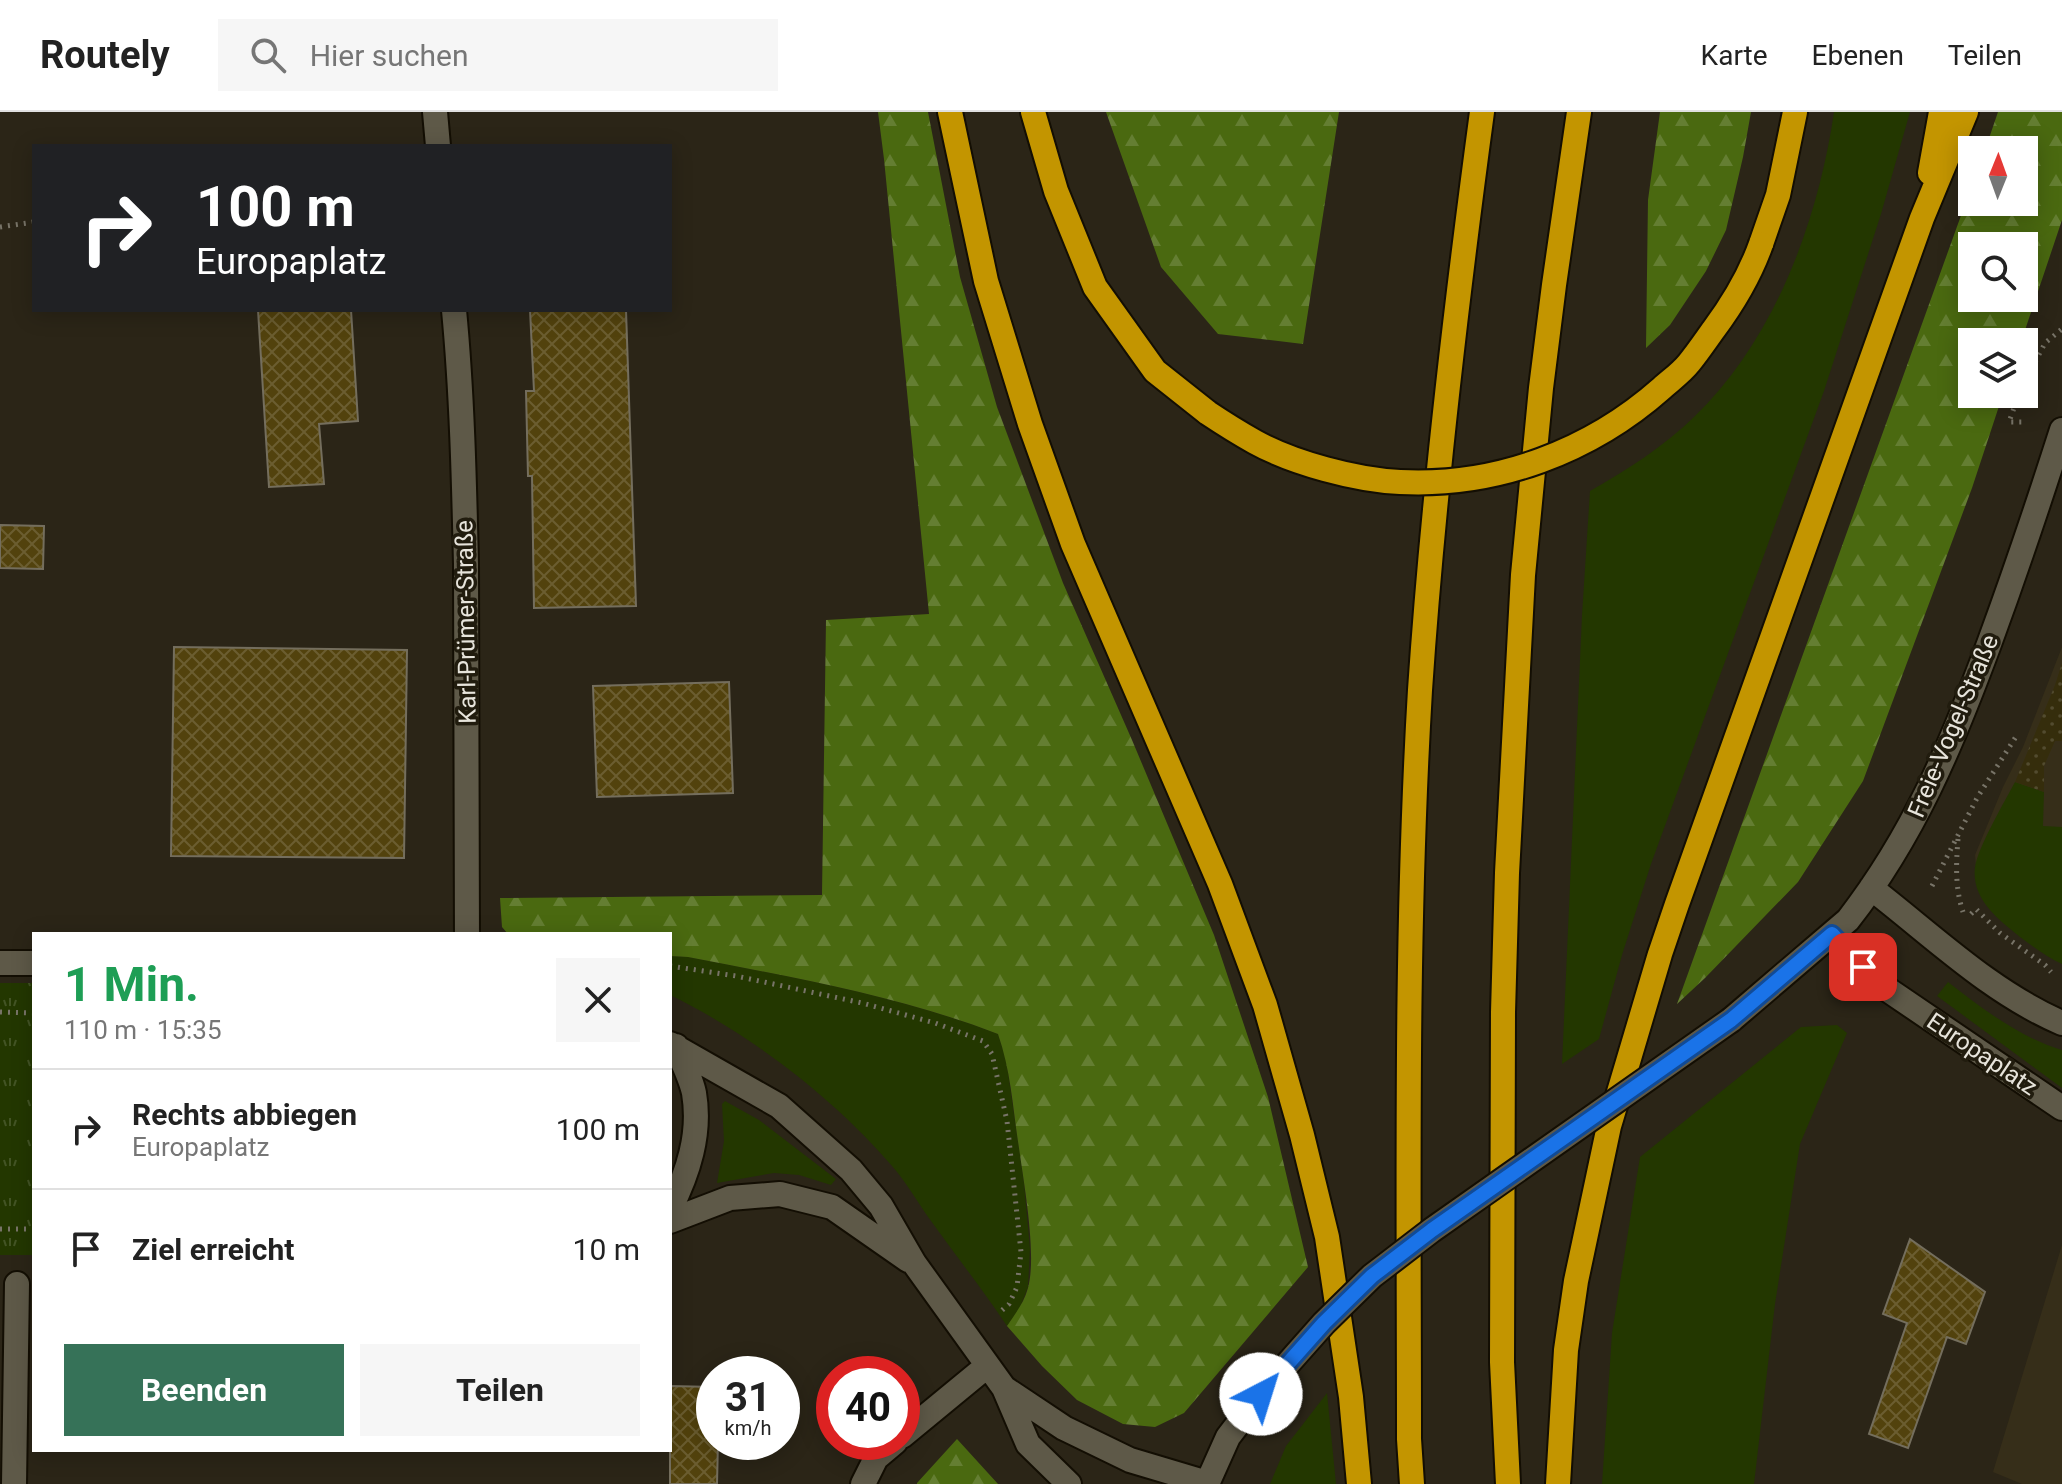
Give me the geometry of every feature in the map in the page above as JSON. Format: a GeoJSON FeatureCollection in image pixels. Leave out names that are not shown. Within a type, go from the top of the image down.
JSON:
{"type":"FeatureCollection","features":[{"type":"Feature","properties":{"kind":"highway"},"geometry":{"type":"LineString","coordinates":[[950,112],[986,281],[1035,439],[1073,544],[1220,884],[1265,1005],[1327,1237],[1351,1397],[1359,1484]]}},
{"type":"Feature","properties":{"kind":"highway"},"geometry":{"type":"LineString","coordinates":[[1033,112],[1056,191],[1095,287],[1155,371],[1208,413],[1257,443],[1303,462],[1341,473],[1397,482],[1425,482],[1490,476],[1565,452],[1604,432],[1649,399],[1688,364],[1736,298],[1761,244],[1778,195],[1795,112]]}},
{"type":"Feature","properties":{"kind":"highway"},"geometry":{"type":"LineString","coordinates":[[1412,1484],[1409,1439],[1408,1022],[1420,690],[1441,432],[1482,112]]}},
{"type":"Feature","properties":{"kind":"highway"},"geometry":{"type":"LineString","coordinates":[[1508,1484],[1502,1346],[1503,1012],[1509,841],[1523,575],[1554,285],[1579,112]]}},
{"type":"Feature","properties":{"kind":"highway"},"geometry":{"type":"LineString","coordinates":[[1922,218],[1941,112]]}},
{"type":"Feature","properties":{"kind":"highway"},"geometry":{"type":"LineString","coordinates":[[1558,1484],[1566,1350],[1576,1281],[1609,1126],[1660,954],[1922,218],[1966,112]]}},
{"type":"Feature","properties":{"kind":"street"},"geometry":{"type":"LineString","coordinates":[[435,112],[438,144]]}},
{"type":"Feature","properties":{"kind":"street","name":"Karl-Prümer-Straße"},"geometry":{"type":"LineString","coordinates":[[454,312],[464,479],[467,932]]}},
{"type":"Feature","properties":{"kind":"street","name":"Freie-Vogel-Straße"},"geometry":{"type":"LineString","coordinates":[[1207,1483],[1228,1437],[1261,1394],[1324,1323],[1382,1268],[1731,1020],[1848,920],[1928,795],[1957,728],[2014,574],[2062,430]]}},
{"type":"Feature","properties":{"kind":"street"},"geometry":{"type":"LineString","coordinates":[[1871,888],[2000,989],[2062,1023]]}},
{"type":"Feature","properties":{"kind":"street","name":"Europaplatz"},"geometry":{"type":"LineString","coordinates":[[1832,934],[1878,983],[2062,1108]]}},
{"type":"Feature","properties":{"kind":"street"},"geometry":{"type":"LineString","coordinates":[[0,963],[32,963]]}},
{"type":"Feature","properties":{"kind":"street"},"geometry":{"type":"LineString","coordinates":[[672,1205],[683,1183],[697,1128],[693,1091],[673,1045]]}},
{"type":"Feature","properties":{"kind":"street"},"geometry":{"type":"LineString","coordinates":[[673,1045],[779,1106],[851,1170],[881,1206],[914,1263],[1004,1388],[1028,1444],[1069,1484]]}},
{"type":"Feature","properties":{"kind":"street"},"geometry":{"type":"LineString","coordinates":[[672,1220],[730,1198],[780,1194],[832,1207],[914,1263]]}},
{"type":"Feature","properties":{"kind":"street"},"geometry":{"type":"LineString","coordinates":[[14,1484],[17,1284]]}},
{"type":"Feature","properties":{"kind":"street"},"geometry":{"type":"LineString","coordinates":[[920,1421],[987,1366]]}},
{"type":"Feature","properties":{"kind":"street"},"geometry":{"type":"LineString","coordinates":[[1004,1388],[1064,1428],[1130,1460],[1207,1483]]}},
{"type":"Feature","properties":{"kind":"street"},"geometry":{"type":"LineString","coordinates":[[863,1484],[875,1460]]}},
{"type":"Feature","properties":{"kind":"path"},"geometry":{"type":"LineString","coordinates":[[0,227],[32,222]]}},
{"type":"Feature","properties":{"kind":"path"},"geometry":{"type":"LineString","coordinates":[[2038,356],[2045,343],[2062,329]]}},
{"type":"Feature","properties":{"kind":"path"},"geometry":{"type":"LineString","coordinates":[[2009,422],[2014,408]]}},
{"type":"Feature","properties":{"kind":"path"},"geometry":{"type":"LineString","coordinates":[[1972,924],[1962,911],[1957,891],[1959,834],[1977,798],[2017,735]]}},
{"type":"Feature","properties":{"kind":"path"},"geometry":{"type":"LineString","coordinates":[[1971,914],[1976,909],[2000,933],[2045,965],[2056,979],[2044,975]]}},
{"type":"Feature","properties":{"kind":"path"},"geometry":{"type":"LineString","coordinates":[[672,966],[736,976],[862,1003],[935,1023],[983,1041],[992,1054],[1007,1121],[1021,1252],[1017,1287],[1009,1304],[993,1318]]}},
{"type":"Feature","properties":{"kind":"path"},"geometry":{"type":"LineString","coordinates":[[0,1012],[32,1013]]}},
{"type":"Feature","properties":{"kind":"path"},"geometry":{"type":"LineString","coordinates":[[0,1229],[32,1229]]}},
{"type":"Feature","properties":{"kind":"shaded area"},"geometry":{"type":"Polygon","coordinates":[[[2062,647],[2062,963],[1977,879],[1975,855],[2023,747],[2062,647]]]}},
{"type":"Feature","properties":{"kind":"shaded area"},"geometry":{"type":"Polygon","coordinates":[[[2062,1245],[2062,1484],[2022,1484],[1993,1472],[2062,1245]]]}},
{"type":"Feature","properties":{"kind":"green space"},"geometry":{"type":"Polygon","coordinates":[[[878,112],[928,112],[960,277],[997,407],[1063,583],[1214,935],[1268,1097],[1308,1267],[1184,1413],[1155,1427],[1123,1424],[1077,1400],[1007,1326],[1026,1293],[1031,1257],[1011,1091],[998,1034],[923,1009],[845,989],[672,956],[672,932],[506,932],[502,927],[500,898],[822,895],[826,620],[929,614],[878,112]]]}},
{"type":"Feature","properties":{"kind":"green space"},"geometry":{"type":"Polygon","coordinates":[[[1106,112],[1339,112],[1303,344],[1218,334],[1161,267],[1106,112]]]}},
{"type":"Feature","properties":{"kind":"green space"},"geometry":{"type":"Polygon","coordinates":[[[1660,112],[1751,112],[1726,230],[1706,271],[1670,325],[1646,348],[1648,200],[1660,112]]]}},
{"type":"Feature","properties":{"kind":"green space"},"geometry":{"type":"Polygon","coordinates":[[[1834,112],[1910,112],[1824,391],[1651,864],[1599,1039],[1562,1064],[1590,491],[1618,475],[1682,428],[1723,386],[1748,352],[1770,315],[1804,236],[1817,195],[1834,112]]]}},
{"type":"Feature","properties":{"kind":"green space"},"geometry":{"type":"Polygon","coordinates":[[[1998,112],[2062,112],[2062,220],[2038,291],[2038,232],[1958,232],[1958,312],[2031,312],[2026,328],[1958,328],[1958,408],[1998,408],[1972,488],[1863,781],[1798,882],[1677,1004],[1961,216],[2038,216],[2038,136],[1990,136],[1998,112]]]}},
{"type":"Feature","properties":{"kind":"green space"},"geometry":{"type":"Polygon","coordinates":[[[2015,782],[2044,792],[2043,826],[2062,827],[2062,964],[2040,952],[2003,923],[1977,889],[1977,858],[2015,782]]]}},
{"type":"Feature","properties":{"kind":"green space"},"geometry":{"type":"Polygon","coordinates":[[[672,956],[845,989],[922,1009],[998,1034],[1006,1059],[1030,1249],[1028,1287],[1019,1310],[1007,1326],[897,1173],[869,1141],[789,1070],[672,996],[672,956]]]}},
{"type":"Feature","properties":{"kind":"green space"},"geometry":{"type":"Polygon","coordinates":[[[1948,982],[2016,1030],[2062,1050],[2062,1088],[1937,996],[1948,982]]]}},
{"type":"Feature","properties":{"kind":"green space"},"geometry":{"type":"Polygon","coordinates":[[[0,983],[32,983],[32,1255],[0,1255],[0,983]]]}},
{"type":"Feature","properties":{"kind":"green space"},"geometry":{"type":"Polygon","coordinates":[[[1837,1025],[1847,1033],[1800,1144],[1775,1304],[1754,1484],[1602,1484],[1612,1333],[1640,1157],[1801,1027],[1837,1025]]]}},
{"type":"Feature","properties":{"kind":"green space"},"geometry":{"type":"Polygon","coordinates":[[[725,1101],[759,1120],[836,1179],[831,1185],[799,1175],[774,1173],[717,1183],[724,1141],[722,1104],[725,1101]]]}},
{"type":"Feature","properties":{"kind":"green space"},"geometry":{"type":"Polygon","coordinates":[[[1327,1393],[1336,1484],[1270,1484],[1286,1446],[1327,1393]]]}},
{"type":"Feature","properties":{"kind":"green space"},"geometry":{"type":"Polygon","coordinates":[[[957,1439],[998,1484],[917,1484],[957,1439]]]}},
{"type":"Feature","properties":{"kind":"sand"},"geometry":{"type":"Polygon","coordinates":[[[2062,663],[2062,741],[2055,741],[2044,766],[2044,792],[2015,782],[2062,663]]]}},
{"type":"Feature","properties":{"kind":"building"},"geometry":{"type":"Polygon","coordinates":[[[258,312],[351,312],[358,421],[319,424],[324,484],[269,487],[258,312]]]}},
{"type":"Feature","properties":{"kind":"building"},"geometry":{"type":"Polygon","coordinates":[[[530,312],[626,312],[636,606],[534,608],[532,476],[528,476],[526,391],[534,391],[530,312]]]}},
{"type":"Feature","properties":{"kind":"building"},"geometry":{"type":"Polygon","coordinates":[[[0,525],[44,526],[43,569],[0,568],[0,525]]]}},
{"type":"Feature","properties":{"kind":"building"},"geometry":{"type":"Polygon","coordinates":[[[174,647],[407,650],[404,858],[171,856],[174,647]]]}},
{"type":"Feature","properties":{"kind":"building"},"geometry":{"type":"Polygon","coordinates":[[[729,682],[733,793],[597,797],[593,686],[729,682]]]}},
{"type":"Feature","properties":{"kind":"building"},"geometry":{"type":"Polygon","coordinates":[[[1910,1239],[1985,1292],[1966,1344],[1947,1337],[1908,1448],[1869,1434],[1907,1323],[1883,1314],[1910,1239]]]}},
{"type":"Feature","properties":{"kind":"building"},"geometry":{"type":"Polygon","coordinates":[[[672,1386],[696,1387],[696,1460],[718,1460],[717,1484],[670,1484],[672,1386]]]}},
{"type":"Feature","properties":{"kind":"route"},"geometry":{"type":"LineString","coordinates":[[1261,1394],[1324,1323],[1372,1276],[1412,1244],[1731,1020],[1832,934],[1863,967]]}}]}
